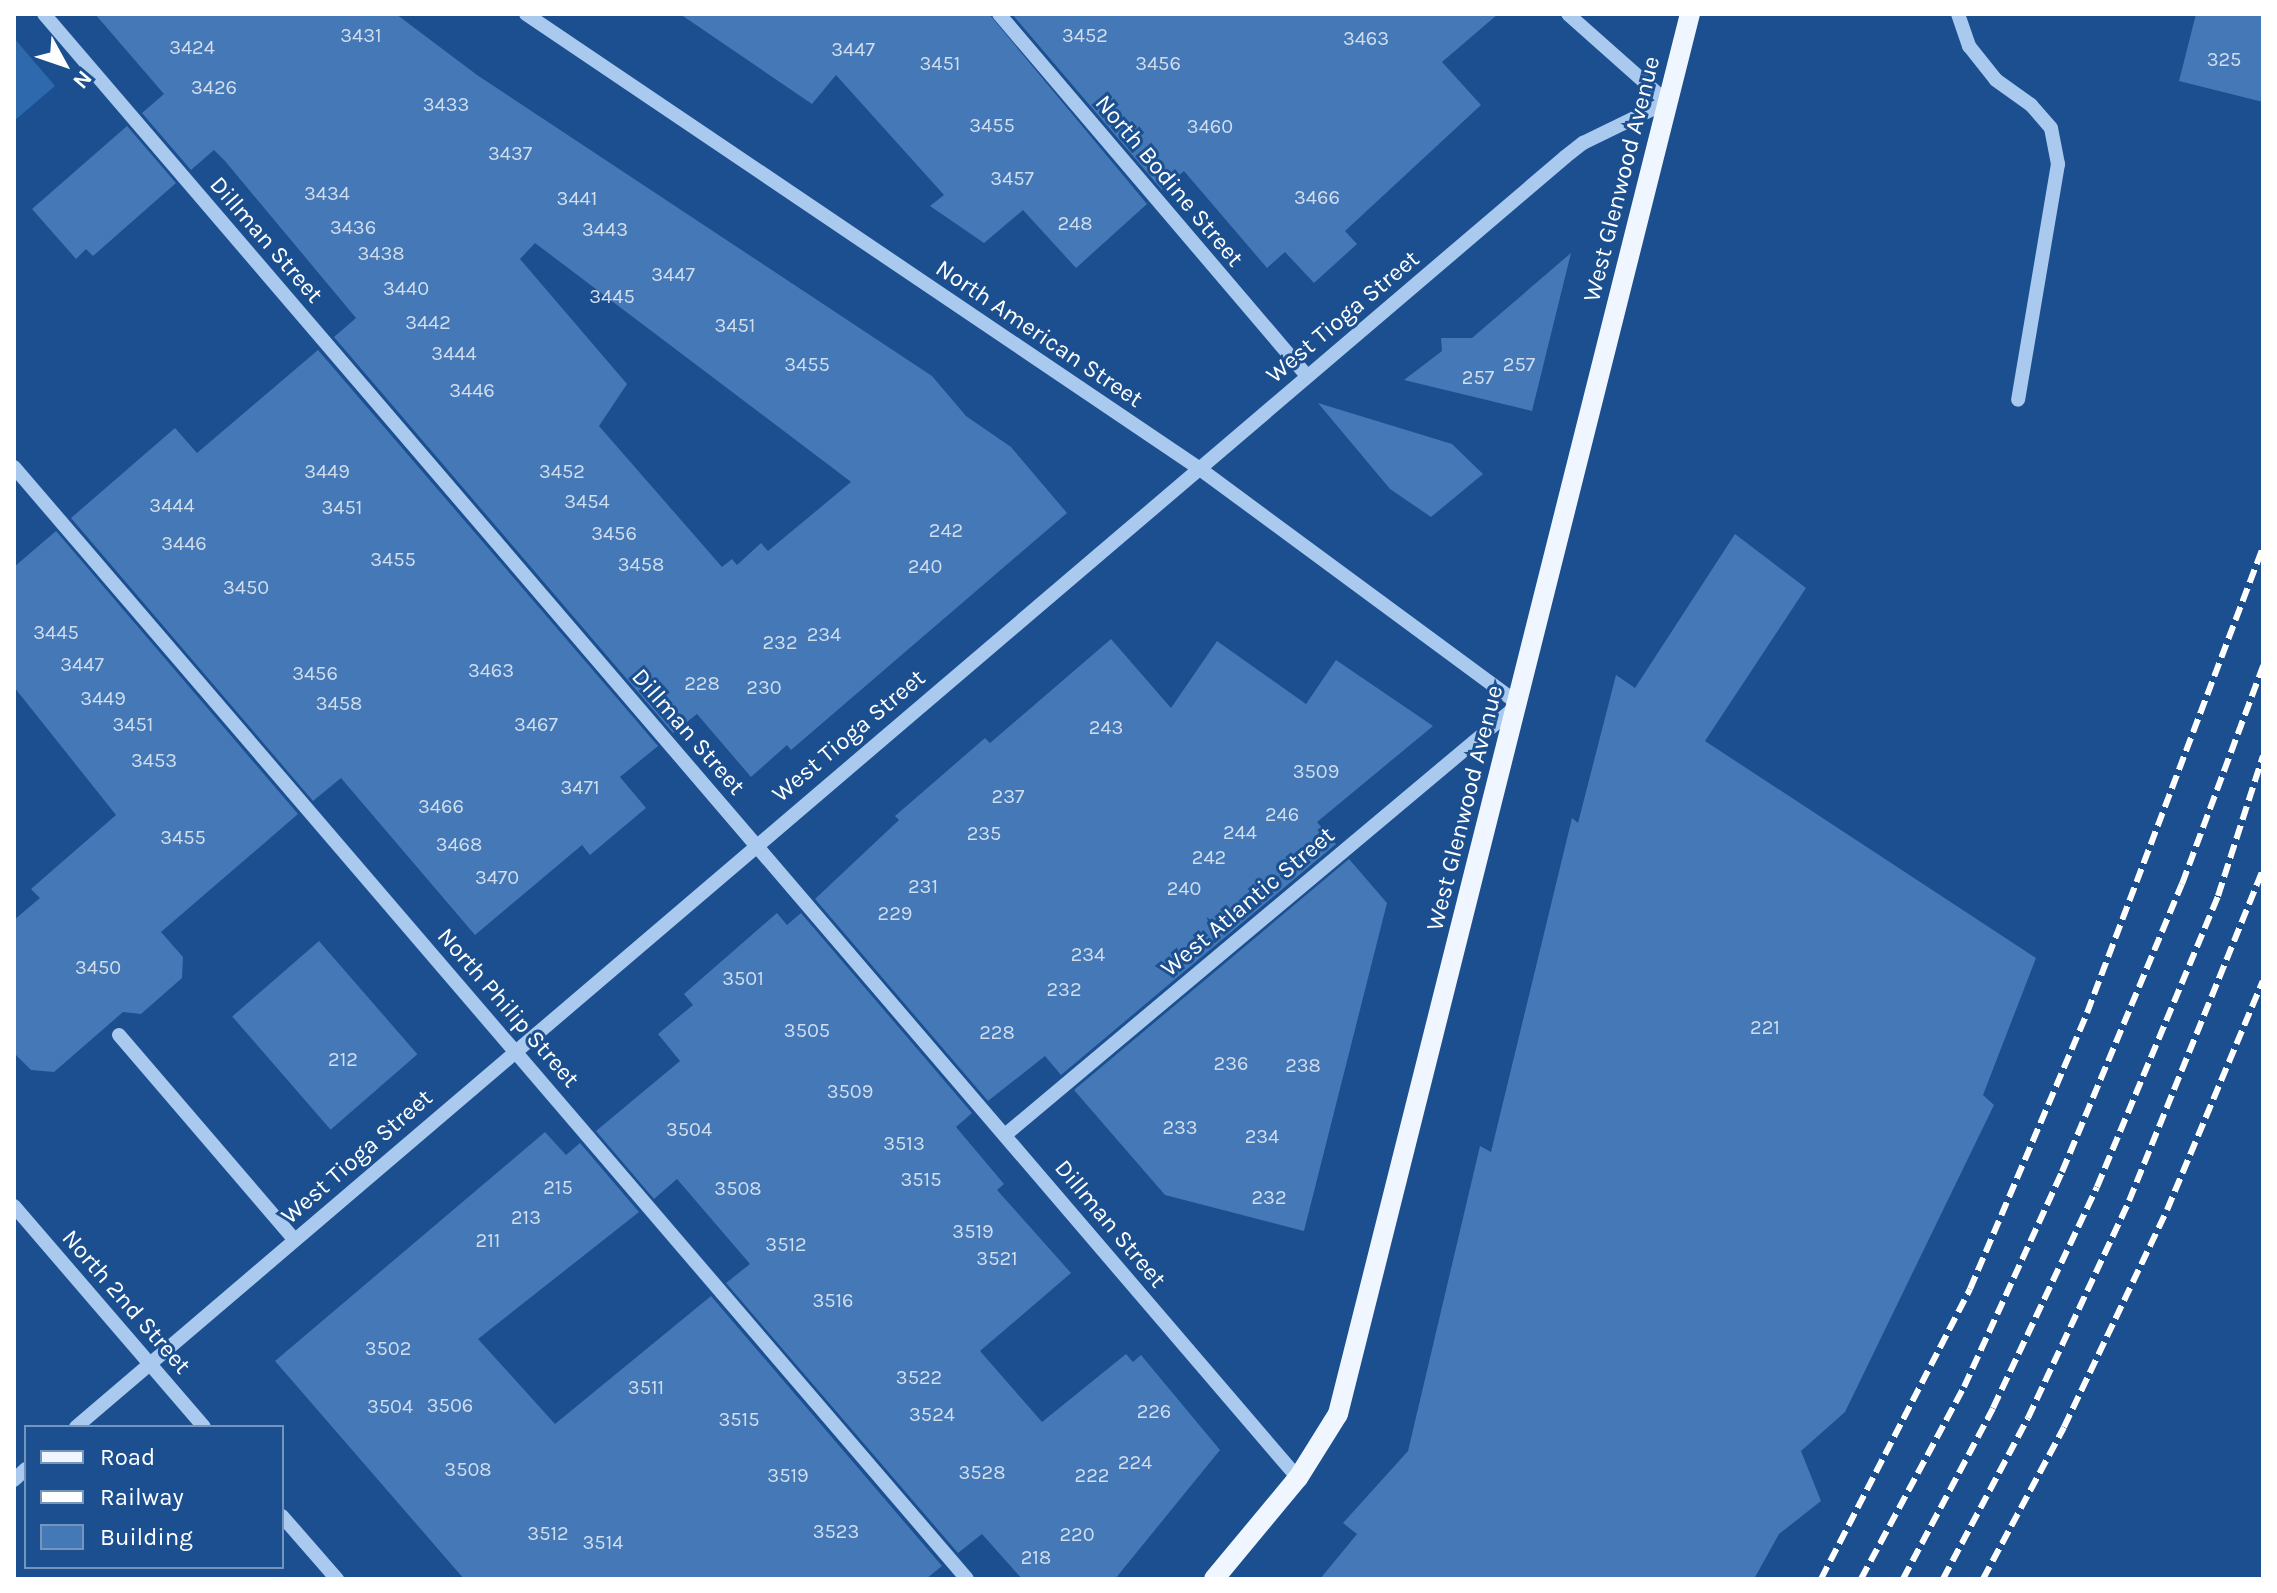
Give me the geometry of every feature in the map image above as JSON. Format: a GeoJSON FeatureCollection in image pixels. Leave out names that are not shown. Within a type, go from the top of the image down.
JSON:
{"type":"FeatureCollection","features":[{"type":"Feature","properties":{"kind":"main road","name":"West Glenwood Avenue"},"geometry":{"type":"LineString","coordinates":[[1214,1579],[1298,1478],[1338,1414],[1519,704],[1690,14]]}},
{"type":"Feature","properties":{"kind":"street","name":"Dillman Street"},"geometry":{"type":"LineString","coordinates":[[44,14],[1298,1478]]}},
{"type":"Feature","properties":{"kind":"street","name":"North American Street"},"geometry":{"type":"LineString","coordinates":[[526,14],[1200,469],[1519,704]]}},
{"type":"Feature","properties":{"kind":"street","name":"North Bodine Street"},"geometry":{"type":"LineString","coordinates":[[999,14],[1307,376]]}},
{"type":"Feature","properties":{"kind":"street"},"geometry":{"type":"LineString","coordinates":[[1568,14],[1667,102]]}},
{"type":"Feature","properties":{"kind":"street"},"geometry":{"type":"LineString","coordinates":[[1958,14],[1969,46],[1996,80],[2031,105],[2051,128],[2058,164],[2018,400]]}},
{"type":"Feature","properties":{"kind":"street","name":"West Tioga Street"},"geometry":{"type":"LineString","coordinates":[[78,1425],[755,844],[1583,143],[1667,102]]}},
{"type":"Feature","properties":{"kind":"street","name":"North Philip Street"},"geometry":{"type":"LineString","coordinates":[[14,467],[967,1579]]}},
{"type":"Feature","properties":{"kind":"street","name":"West Atlantic Street"},"geometry":{"type":"LineString","coordinates":[[1005,1135],[1519,704]]}},
{"type":"Feature","properties":{"kind":"street"},"geometry":{"type":"LineString","coordinates":[[119,1035],[295,1240]]}},
{"type":"Feature","properties":{"kind":"street","name":"North 2nd Street"},"geometry":{"type":"LineString","coordinates":[[14,1206],[202,1425]]}},
{"type":"Feature","properties":{"kind":"street"},"geometry":{"type":"LineString","coordinates":[[284,1518],[337,1579]]}},
{"type":"Feature","properties":{"kind":"shaded area"},"geometry":{"type":"Polygon","coordinates":[[[14,38],[55,86],[14,121],[14,38]]]}},
{"type":"Feature","properties":{"kind":"building"},"geometry":{"type":"Polygon","coordinates":[[[95,14],[396,14],[477,75],[932,376],[966,416],[1011,447],[1067,513],[791,750],[787,745],[751,777],[697,714],[673,733],[334,337],[356,318],[225,161],[214,150],[191,170],[142,113],[164,94],[95,14]],[[535,243],[520,259],[627,384],[599,426],[722,567],[732,559],[737,565],[761,543],[768,551],[851,482],[535,243]]]}},
{"type":"Feature","properties":{"kind":"building"},"geometry":{"type":"Polygon","coordinates":[[[680,14],[989,14],[1147,204],[1076,268],[1023,210],[984,243],[930,206],[944,195],[836,75],[812,104],[680,14]]]}},
{"type":"Feature","properties":{"kind":"building"},"geometry":{"type":"Polygon","coordinates":[[[1012,14],[1498,14],[1442,62],[1481,105],[1345,231],[1357,244],[1314,283],[1285,252],[1267,268],[1184,171],[1162,190],[1012,14]]]}},
{"type":"Feature","properties":{"kind":"building"},"geometry":{"type":"Polygon","coordinates":[[[2196,14],[2263,14],[2263,102],[2179,81],[2196,14]]]}},
{"type":"Feature","properties":{"kind":"building"},"geometry":{"type":"Polygon","coordinates":[[[127,126],[176,183],[93,256],[86,249],[76,259],[32,209],[127,126]]]}},
{"type":"Feature","properties":{"kind":"building"},"geometry":{"type":"Polygon","coordinates":[[[1571,253],[1532,411],[1404,380],[1442,351],[1441,338],[1472,338],[1571,253]]]}},
{"type":"Feature","properties":{"kind":"building"},"geometry":{"type":"Polygon","coordinates":[[[318,350],[658,746],[620,777],[646,808],[590,855],[582,845],[475,935],[341,778],[313,801],[71,518],[175,428],[197,453],[318,350]]]}},
{"type":"Feature","properties":{"kind":"building"},"geometry":{"type":"Polygon","coordinates":[[[1318,403],[1452,444],[1483,474],[1431,517],[1390,489],[1318,403]]]}},
{"type":"Feature","properties":{"kind":"building"},"geometry":{"type":"Polygon","coordinates":[[[56,531],[298,814],[161,932],[183,957],[182,978],[141,1014],[123,1012],[54,1072],[31,1070],[14,1053],[14,920],[40,898],[31,889],[116,815],[14,687],[14,567],[56,531]]]}},
{"type":"Feature","properties":{"kind":"building"},"geometry":{"type":"Polygon","coordinates":[[[1735,534],[1806,588],[1705,741],[2036,958],[1983,1095],[1994,1105],[1845,1412],[1801,1451],[1821,1501],[1779,1534],[1754,1579],[1320,1579],[1357,1534],[1343,1523],[1408,1451],[1480,1146],[1491,1152],[1572,818],[1578,823],[1616,675],[1635,688],[1735,534]]]}},
{"type":"Feature","properties":{"kind":"building"},"geometry":{"type":"Polygon","coordinates":[[[1111,639],[1171,708],[1217,641],[1306,704],[1336,660],[1433,726],[1317,822],[1336,844],[1061,1075],[1045,1056],[988,1101],[815,899],[899,820],[895,816],[985,738],[990,743],[1111,639]]]}},
{"type":"Feature","properties":{"kind":"building"},"geometry":{"type":"Polygon","coordinates":[[[1349,859],[1387,903],[1304,1231],[1165,1195],[1074,1090],[1349,859]]]}},
{"type":"Feature","properties":{"kind":"building"},"geometry":{"type":"Polygon","coordinates":[[[777,913],[787,925],[801,913],[972,1113],[956,1127],[1004,1184],[997,1190],[1071,1273],[980,1351],[1042,1422],[1126,1354],[1133,1362],[1141,1355],[1220,1450],[1115,1579],[1022,1579],[982,1534],[958,1553],[726,1283],[750,1264],[677,1179],[654,1199],[596,1131],[680,1061],[658,1034],[693,1005],[684,994],[777,913]]]}},
{"type":"Feature","properties":{"kind":"building"},"geometry":{"type":"Polygon","coordinates":[[[319,941],[417,1054],[331,1130],[232,1016],[319,941]]]}},
{"type":"Feature","properties":{"kind":"building"},"geometry":{"type":"Polygon","coordinates":[[[545,1132],[566,1155],[580,1143],[639,1212],[478,1339],[555,1424],[711,1296],[942,1566],[926,1579],[464,1579],[275,1361],[545,1132]]]}},
{"type":"Feature","properties":{"kind":"railway"},"geometry":{"type":"LineString","coordinates":[[1821,1579],[1970,1289],[2087,1013],[2263,546]]}},
{"type":"Feature","properties":{"kind":"railway"},"geometry":{"type":"LineString","coordinates":[[1861,1579],[1964,1387],[2062,1172],[2182,884],[2263,666]]}},
{"type":"Feature","properties":{"kind":"railway"},"geometry":{"type":"LineString","coordinates":[[1903,1579],[1993,1408],[2097,1187],[2218,896],[2263,756]]}},
{"type":"Feature","properties":{"kind":"railway"},"geometry":{"type":"LineString","coordinates":[[1943,1579],[2028,1418],[2129,1201],[2263,869]]}},
{"type":"Feature","properties":{"kind":"railway"},"geometry":{"type":"LineString","coordinates":[[1983,1579],[2064,1427],[2167,1210],[2263,981]]}}]}
